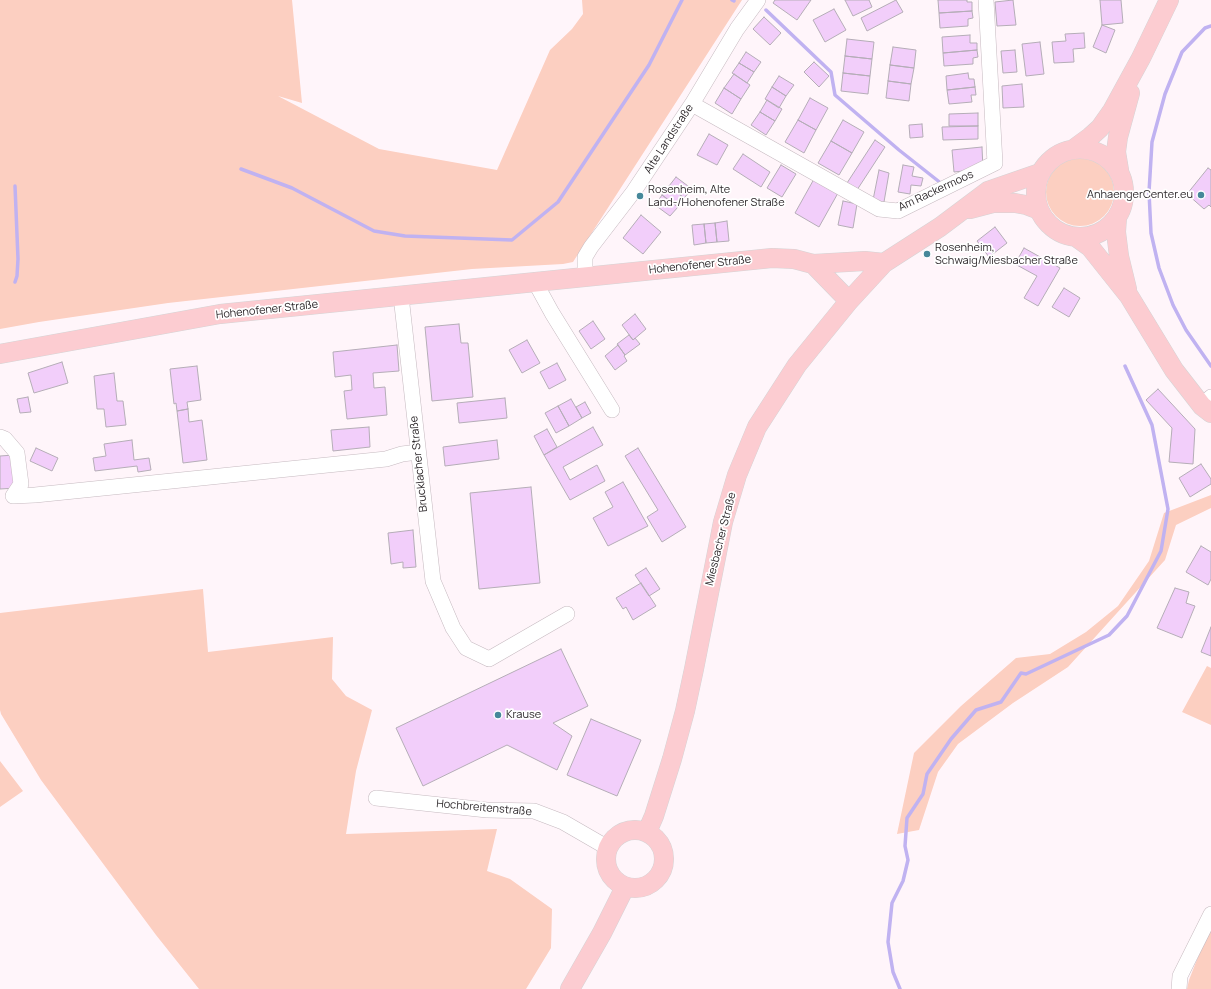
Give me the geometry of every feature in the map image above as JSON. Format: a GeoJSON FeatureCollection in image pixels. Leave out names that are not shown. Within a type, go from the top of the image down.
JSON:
{"type":"FeatureCollection","features":[{"type":"Feature","properties":{"kind":"main road"},"geometry":{"type":"LineString","coordinates":[[1075,148],[1090,138],[1100,128],[1112,111],[1141,58],[1169,0]]}},
{"type":"Feature","properties":{"kind":"main road"},"geometry":{"type":"LineString","coordinates":[[1129,296],[1119,256],[1116,232],[1117,218],[1124,202],[1124,186],[1119,170],[1116,152],[1118,137],[1141,58]]}},
{"type":"Feature","properties":{"kind":"main road"},"geometry":{"type":"LineString","coordinates":[[1119,170],[1107,157],[1092,149],[1075,148],[1060,152],[1048,161],[1040,173],[1036,185],[1036,198],[1039,210],[1047,223],[1060,233],[1076,238],[1090,247],[1129,296],[1174,370],[1208,405]]}},
{"type":"Feature","properties":{"kind":"main road","name":"Miesbacher Straße"},"geometry":{"type":"LineString","coordinates":[[648,832],[670,766],[684,711],[694,669],[723,522],[737,475],[757,427],[771,403],[797,365],[849,301],[884,263],[940,227],[988,190],[1040,173]]}},
{"type":"Feature","properties":{"kind":"main road","name":"Miesbacher Straße"},"geometry":{"type":"LineString","coordinates":[[963,210],[993,203],[1015,203],[1039,210]]}},
{"type":"Feature","properties":{"kind":"main road"},"geometry":{"type":"LineString","coordinates":[[1076,238],[1092,236],[1106,229],[1117,218]]}},
{"type":"Feature","properties":{"kind":"main road","name":"Hohenofener Straße"},"geometry":{"type":"LineString","coordinates":[[0,354],[220,314],[772,258],[794,259],[813,264]]}},
{"type":"Feature","properties":{"kind":"main road"},"geometry":{"type":"LineString","coordinates":[[813,264],[865,261],[884,263]]}},
{"type":"Feature","properties":{"kind":"main road"},"geometry":{"type":"LineString","coordinates":[[813,264],[849,301]]}},
{"type":"Feature","properties":{"kind":"main road"},"geometry":{"type":"LineString","coordinates":[[638,829],[648,832],[656,838],[662,846],[665,856],[664,866],[660,875],[654,882],[645,887],[634,889],[624,887],[616,882],[610,875],[606,857],[608,848],[613,840],[620,834],[629,830],[638,829]]}},
{"type":"Feature","properties":{"kind":"main road"},"geometry":{"type":"LineString","coordinates":[[570,989],[602,933],[624,887]]}},
{"type":"Feature","properties":{"kind":"street","name":"Alte Landstraße"},"geometry":{"type":"LineString","coordinates":[[585,277],[585,257],[590,247],[634,191],[692,104],[737,29],[758,0]]}},
{"type":"Feature","properties":{"kind":"street","name":"Am Rackermoos"},"geometry":{"type":"LineString","coordinates":[[692,104],[879,209],[898,211],[995,163],[986,0]]}},
{"type":"Feature","properties":{"kind":"street"},"geometry":{"type":"LineString","coordinates":[[536,282],[552,313],[612,410]]}},
{"type":"Feature","properties":{"kind":"street","name":"Brucklacher Straße"},"geometry":{"type":"LineString","coordinates":[[401,296],[433,581],[453,628],[466,648],[489,660],[567,614]]}},
{"type":"Feature","properties":{"kind":"street"},"geometry":{"type":"LineString","coordinates":[[0,437],[5,439],[17,453],[21,484],[13,496],[386,459],[402,454],[418,452]]}},
{"type":"Feature","properties":{"kind":"street","name":"Hochbreitenstraße"},"geometry":{"type":"LineString","coordinates":[[376,798],[487,810],[534,811],[563,822],[608,848]]}},
{"type":"Feature","properties":{"kind":"street"},"geometry":{"type":"LineString","coordinates":[[1179,989],[1180,976],[1211,914]]}},
{"type":"Feature","properties":{"kind":"shaded area"},"geometry":{"type":"Polygon","coordinates":[[[0,0],[292,0],[302,103],[278,96],[379,149],[497,170],[550,50],[572,29],[583,14],[582,0],[742,0],[573,262],[563,264],[472,269],[168,303],[0,329],[0,0]]]}},
{"type":"Feature","properties":{"kind":"shaded area"},"geometry":{"type":"Polygon","coordinates":[[[1080,158],[1093,161],[1104,168],[1111,179],[1114,192],[1111,205],[1104,216],[1093,223],[1080,226],[1067,223],[1056,216],[1049,205],[1046,192],[1049,179],[1056,168],[1067,161],[1080,158]]]}},
{"type":"Feature","properties":{"kind":"shaded area"},"geometry":{"type":"Polygon","coordinates":[[[1211,495],[1211,508],[1176,525],[1165,560],[1068,667],[1013,703],[958,744],[938,772],[919,830],[897,834],[914,753],[961,706],[1016,658],[1050,654],[1086,632],[1118,606],[1149,561],[1164,513],[1211,495]]]}},
{"type":"Feature","properties":{"kind":"shaded area"},"geometry":{"type":"Polygon","coordinates":[[[203,589],[208,652],[333,637],[332,679],[346,696],[372,710],[356,771],[346,834],[497,829],[487,871],[510,879],[552,909],[551,948],[526,989],[199,989],[156,935],[41,780],[1,714],[0,613],[203,589]]]}},
{"type":"Feature","properties":{"kind":"shaded area"},"geometry":{"type":"Polygon","coordinates":[[[1207,666],[1211,668],[1211,725],[1182,712],[1207,666]]]}},
{"type":"Feature","properties":{"kind":"shaded area"},"geometry":{"type":"Polygon","coordinates":[[[0,761],[23,791],[0,807],[0,761]]]}},
{"type":"Feature","properties":{"kind":"shaded area"},"geometry":{"type":"Polygon","coordinates":[[[1211,926],[1211,989],[1187,989],[1189,980],[1211,926]]]}},
{"type":"Feature","properties":{"kind":"building"},"geometry":{"type":"Polygon","coordinates":[[[775,0],[811,0],[797,20],[773,3],[775,0]]]}},
{"type":"Feature","properties":{"kind":"building"},"geometry":{"type":"Polygon","coordinates":[[[845,0],[869,0],[872,7],[853,16],[845,0]]]}},
{"type":"Feature","properties":{"kind":"building"},"geometry":{"type":"Polygon","coordinates":[[[896,0],[903,12],[867,31],[861,18],[896,0]]]}},
{"type":"Feature","properties":{"kind":"building"},"geometry":{"type":"Polygon","coordinates":[[[938,0],[967,0],[967,2],[972,2],[972,11],[939,13],[938,0]]]}},
{"type":"Feature","properties":{"kind":"building"},"geometry":{"type":"Polygon","coordinates":[[[1013,0],[1016,25],[997,26],[995,2],[1013,0]]]}},
{"type":"Feature","properties":{"kind":"building"},"geometry":{"type":"Polygon","coordinates":[[[1100,0],[1121,0],[1123,23],[1102,25],[1100,0]]]}},
{"type":"Feature","properties":{"kind":"building"},"geometry":{"type":"Polygon","coordinates":[[[834,9],[846,30],[825,42],[813,20],[834,9]]]}},
{"type":"Feature","properties":{"kind":"building"},"geometry":{"type":"Polygon","coordinates":[[[972,11],[973,18],[968,19],[968,26],[940,28],[939,13],[972,11]]]}},
{"type":"Feature","properties":{"kind":"building"},"geometry":{"type":"Polygon","coordinates":[[[764,17],[781,33],[770,45],[753,29],[764,17]]]}},
{"type":"Feature","properties":{"kind":"building"},"geometry":{"type":"Polygon","coordinates":[[[1102,25],[1115,30],[1106,53],[1093,47],[1102,25]]]}},
{"type":"Feature","properties":{"kind":"building"},"geometry":{"type":"Polygon","coordinates":[[[1084,33],[1085,48],[1073,49],[1074,62],[1054,63],[1052,42],[1066,41],[1065,34],[1084,33]]]}},
{"type":"Feature","properties":{"kind":"building"},"geometry":{"type":"Polygon","coordinates":[[[970,35],[970,43],[977,43],[977,50],[943,53],[942,37],[970,35]]]}},
{"type":"Feature","properties":{"kind":"building"},"geometry":{"type":"Polygon","coordinates":[[[847,39],[874,42],[872,59],[845,56],[847,39]]]}},
{"type":"Feature","properties":{"kind":"building"},"geometry":{"type":"Polygon","coordinates":[[[1040,42],[1044,74],[1026,76],[1022,44],[1040,42]]]}},
{"type":"Feature","properties":{"kind":"building"},"geometry":{"type":"Polygon","coordinates":[[[893,47],[916,50],[914,68],[890,65],[893,47]]]}},
{"type":"Feature","properties":{"kind":"building"},"geometry":{"type":"Polygon","coordinates":[[[977,50],[978,57],[973,58],[973,64],[944,66],[943,53],[977,50]]]}},
{"type":"Feature","properties":{"kind":"building"},"geometry":{"type":"Polygon","coordinates":[[[1015,50],[1017,72],[1003,73],[1001,51],[1015,50]]]}},
{"type":"Feature","properties":{"kind":"building"},"geometry":{"type":"Polygon","coordinates":[[[746,52],[761,62],[754,72],[739,63],[746,52]]]}},
{"type":"Feature","properties":{"kind":"building"},"geometry":{"type":"Polygon","coordinates":[[[845,56],[872,59],[870,76],[843,73],[845,56]]]}},
{"type":"Feature","properties":{"kind":"building"},"geometry":{"type":"Polygon","coordinates":[[[814,62],[829,76],[819,87],[804,72],[814,62]]]}},
{"type":"Feature","properties":{"kind":"building"},"geometry":{"type":"Polygon","coordinates":[[[739,63],[754,72],[747,83],[732,73],[739,63]]]}},
{"type":"Feature","properties":{"kind":"building"},"geometry":{"type":"Polygon","coordinates":[[[890,65],[914,68],[911,84],[888,81],[890,65]]]}},
{"type":"Feature","properties":{"kind":"building"},"geometry":{"type":"Polygon","coordinates":[[[843,73],[870,76],[868,94],[841,91],[843,73]]]}},
{"type":"Feature","properties":{"kind":"building"},"geometry":{"type":"Polygon","coordinates":[[[968,73],[969,79],[974,79],[975,87],[947,90],[946,76],[968,73]]]}},
{"type":"Feature","properties":{"kind":"building"},"geometry":{"type":"Polygon","coordinates":[[[734,74],[750,85],[741,99],[724,88],[734,74]]]}},
{"type":"Feature","properties":{"kind":"building"},"geometry":{"type":"Polygon","coordinates":[[[779,76],[794,85],[786,96],[772,87],[779,76]]]}},
{"type":"Feature","properties":{"kind":"building"},"geometry":{"type":"Polygon","coordinates":[[[888,81],[911,84],[909,101],[886,98],[888,81]]]}},
{"type":"Feature","properties":{"kind":"building"},"geometry":{"type":"Polygon","coordinates":[[[1022,84],[1024,107],[1003,108],[1002,86],[1022,84]]]}},
{"type":"Feature","properties":{"kind":"building"},"geometry":{"type":"Polygon","coordinates":[[[772,87],[786,96],[779,108],[765,99],[772,87]]]}},
{"type":"Feature","properties":{"kind":"building"},"geometry":{"type":"Polygon","coordinates":[[[975,87],[976,95],[971,95],[972,102],[949,104],[947,90],[975,87]]]}},
{"type":"Feature","properties":{"kind":"building"},"geometry":{"type":"Polygon","coordinates":[[[724,88],[741,99],[732,114],[715,103],[724,88]]]}},
{"type":"Feature","properties":{"kind":"building"},"geometry":{"type":"Polygon","coordinates":[[[810,98],[828,108],[816,130],[798,120],[810,98]]]}},
{"type":"Feature","properties":{"kind":"building"},"geometry":{"type":"Polygon","coordinates":[[[767,100],[782,109],[775,121],[760,112],[767,100]]]}},
{"type":"Feature","properties":{"kind":"building"},"geometry":{"type":"Polygon","coordinates":[[[760,112],[775,121],[766,135],[751,125],[760,112]]]}},
{"type":"Feature","properties":{"kind":"building"},"geometry":{"type":"Polygon","coordinates":[[[978,113],[978,126],[949,126],[949,114],[978,113]]]}},
{"type":"Feature","properties":{"kind":"building"},"geometry":{"type":"Polygon","coordinates":[[[798,120],[816,130],[804,153],[785,142],[798,120]]]}},
{"type":"Feature","properties":{"kind":"building"},"geometry":{"type":"Polygon","coordinates":[[[843,120],[864,132],[852,153],[831,141],[843,120]]]}},
{"type":"Feature","properties":{"kind":"building"},"geometry":{"type":"Polygon","coordinates":[[[922,124],[923,137],[910,138],[909,125],[922,124]]]}},
{"type":"Feature","properties":{"kind":"building"},"geometry":{"type":"Polygon","coordinates":[[[978,126],[978,139],[943,140],[942,127],[978,126]]]}},
{"type":"Feature","properties":{"kind":"building"},"geometry":{"type":"Polygon","coordinates":[[[709,134],[728,145],[717,165],[697,155],[709,134]]]}},
{"type":"Feature","properties":{"kind":"building"},"geometry":{"type":"Polygon","coordinates":[[[875,140],[885,147],[857,190],[847,183],[875,140]]]}},
{"type":"Feature","properties":{"kind":"building"},"geometry":{"type":"Polygon","coordinates":[[[831,141],[852,153],[839,175],[818,163],[831,141]]]}},
{"type":"Feature","properties":{"kind":"building"},"geometry":{"type":"Polygon","coordinates":[[[982,147],[983,169],[954,172],[952,150],[982,147]]]}},
{"type":"Feature","properties":{"kind":"building"},"geometry":{"type":"Polygon","coordinates":[[[743,154],[770,172],[761,187],[733,169],[743,154]]]}},
{"type":"Feature","properties":{"kind":"building"},"geometry":{"type":"Polygon","coordinates":[[[781,165],[796,174],[782,197],[767,188],[781,165]]]}},
{"type":"Feature","properties":{"kind":"building"},"geometry":{"type":"Polygon","coordinates":[[[903,165],[914,167],[912,176],[923,178],[921,186],[911,185],[910,194],[898,192],[903,165]]]}},
{"type":"Feature","properties":{"kind":"building"},"geometry":{"type":"Polygon","coordinates":[[[1208,168],[1211,170],[1211,207],[1209,205],[1204,209],[1187,194],[1208,168]]]}},
{"type":"Feature","properties":{"kind":"building"},"geometry":{"type":"Polygon","coordinates":[[[879,170],[889,173],[884,202],[873,200],[879,170]]]}},
{"type":"Feature","properties":{"kind":"building"},"geometry":{"type":"Polygon","coordinates":[[[676,177],[692,189],[684,198],[669,186],[676,177]]]}},
{"type":"Feature","properties":{"kind":"building"},"geometry":{"type":"Polygon","coordinates":[[[814,179],[838,193],[819,227],[795,213],[814,179]]]}},
{"type":"Feature","properties":{"kind":"building"},"geometry":{"type":"Polygon","coordinates":[[[669,186],[684,198],[678,207],[662,195],[669,186]]]}},
{"type":"Feature","properties":{"kind":"building"},"geometry":{"type":"Polygon","coordinates":[[[662,195],[678,207],[670,216],[655,205],[662,195]]]}},
{"type":"Feature","properties":{"kind":"building"},"geometry":{"type":"Polygon","coordinates":[[[843,201],[857,204],[853,228],[838,225],[843,201]]]}},
{"type":"Feature","properties":{"kind":"building"},"geometry":{"type":"Polygon","coordinates":[[[641,215],[661,232],[643,254],[623,238],[641,215]]]}},
{"type":"Feature","properties":{"kind":"building"},"geometry":{"type":"Polygon","coordinates":[[[727,221],[729,241],[717,242],[715,223],[727,221]]]}},
{"type":"Feature","properties":{"kind":"building"},"geometry":{"type":"Polygon","coordinates":[[[715,223],[717,242],[706,243],[704,224],[715,223]]]}},
{"type":"Feature","properties":{"kind":"building"},"geometry":{"type":"Polygon","coordinates":[[[704,224],[706,243],[694,245],[692,225],[704,224]]]}},
{"type":"Feature","properties":{"kind":"building"},"geometry":{"type":"Polygon","coordinates":[[[995,227],[1007,243],[989,257],[977,241],[995,227]]]}},
{"type":"Feature","properties":{"kind":"building"},"geometry":{"type":"Polygon","coordinates":[[[1024,248],[1060,268],[1038,306],[1024,298],[1037,276],[1015,264],[1024,248]]]}},
{"type":"Feature","properties":{"kind":"building"},"geometry":{"type":"Polygon","coordinates":[[[1064,288],[1080,298],[1069,317],[1052,307],[1064,288]]]}},
{"type":"Feature","properties":{"kind":"building"},"geometry":{"type":"Polygon","coordinates":[[[635,314],[646,329],[633,340],[622,325],[635,314]]]}},
{"type":"Feature","properties":{"kind":"building"},"geometry":{"type":"Polygon","coordinates":[[[593,321],[605,339],[591,349],[579,331],[593,321]]]}},
{"type":"Feature","properties":{"kind":"building"},"geometry":{"type":"Polygon","coordinates":[[[459,324],[461,343],[468,343],[473,397],[432,401],[425,327],[459,324]]]}},
{"type":"Feature","properties":{"kind":"building"},"geometry":{"type":"Polygon","coordinates":[[[629,335],[633,340],[635,338],[640,344],[625,355],[617,344],[629,335]]]}},
{"type":"Feature","properties":{"kind":"building"},"geometry":{"type":"Polygon","coordinates":[[[527,340],[540,363],[522,373],[509,350],[527,340]]]}},
{"type":"Feature","properties":{"kind":"building"},"geometry":{"type":"Polygon","coordinates":[[[397,345],[399,371],[373,373],[374,388],[385,387],[387,415],[347,419],[344,391],[352,390],[351,375],[335,377],[333,352],[397,345]]]}},
{"type":"Feature","properties":{"kind":"building"},"geometry":{"type":"Polygon","coordinates":[[[618,345],[627,361],[615,370],[605,356],[618,345]]]}},
{"type":"Feature","properties":{"kind":"building"},"geometry":{"type":"Polygon","coordinates":[[[62,362],[68,383],[34,393],[28,373],[62,362]]]}},
{"type":"Feature","properties":{"kind":"building"},"geometry":{"type":"Polygon","coordinates":[[[557,363],[566,380],[549,389],[540,372],[557,363]]]}},
{"type":"Feature","properties":{"kind":"building"},"geometry":{"type":"Polygon","coordinates":[[[197,366],[201,400],[187,402],[188,409],[177,411],[176,403],[174,404],[170,369],[197,366]]]}},
{"type":"Feature","properties":{"kind":"building"},"geometry":{"type":"Polygon","coordinates":[[[114,373],[117,401],[123,401],[126,425],[106,427],[104,409],[97,409],[94,376],[114,373]]]}},
{"type":"Feature","properties":{"kind":"building"},"geometry":{"type":"Polygon","coordinates":[[[1158,389],[1195,429],[1193,464],[1169,462],[1172,428],[1146,400],[1158,389]]]}},
{"type":"Feature","properties":{"kind":"building"},"geometry":{"type":"Polygon","coordinates":[[[28,397],[31,412],[20,413],[17,399],[28,397]]]}},
{"type":"Feature","properties":{"kind":"building"},"geometry":{"type":"Polygon","coordinates":[[[505,398],[507,418],[459,423],[457,403],[505,398]]]}},
{"type":"Feature","properties":{"kind":"building"},"geometry":{"type":"Polygon","coordinates":[[[571,399],[582,418],[569,426],[558,406],[571,399]]]}},
{"type":"Feature","properties":{"kind":"building"},"geometry":{"type":"Polygon","coordinates":[[[585,402],[591,413],[582,418],[576,407],[585,402]]]}},
{"type":"Feature","properties":{"kind":"building"},"geometry":{"type":"Polygon","coordinates":[[[558,406],[569,426],[556,433],[545,413],[558,406]]]}},
{"type":"Feature","properties":{"kind":"building"},"geometry":{"type":"Polygon","coordinates":[[[188,409],[189,422],[202,420],[207,460],[183,463],[177,411],[188,409]]]}},
{"type":"Feature","properties":{"kind":"building"},"geometry":{"type":"Polygon","coordinates":[[[369,427],[370,447],[333,451],[331,430],[369,427]]]}},
{"type":"Feature","properties":{"kind":"building"},"geometry":{"type":"Polygon","coordinates":[[[593,427],[603,445],[563,467],[570,480],[597,465],[605,481],[570,500],[544,455],[593,427]]]}},
{"type":"Feature","properties":{"kind":"building"},"geometry":{"type":"Polygon","coordinates":[[[547,429],[557,447],[544,455],[534,436],[547,429]]]}},
{"type":"Feature","properties":{"kind":"building"},"geometry":{"type":"Polygon","coordinates":[[[132,440],[134,460],[149,458],[151,470],[138,472],[137,466],[95,471],[93,458],[106,456],[104,444],[132,440]]]}},
{"type":"Feature","properties":{"kind":"building"},"geometry":{"type":"Polygon","coordinates":[[[497,440],[499,459],[445,466],[443,447],[497,440]]]}},
{"type":"Feature","properties":{"kind":"building"},"geometry":{"type":"Polygon","coordinates":[[[36,448],[58,458],[52,471],[30,461],[36,448]]]}},
{"type":"Feature","properties":{"kind":"building"},"geometry":{"type":"Polygon","coordinates":[[[638,448],[686,527],[662,542],[647,517],[658,510],[625,456],[638,448]]]}},
{"type":"Feature","properties":{"kind":"building"},"geometry":{"type":"Polygon","coordinates":[[[14,455],[17,488],[0,489],[0,456],[14,455]]]}},
{"type":"Feature","properties":{"kind":"building"},"geometry":{"type":"Polygon","coordinates":[[[1201,464],[1211,479],[1211,484],[1190,497],[1179,478],[1201,464]]]}},
{"type":"Feature","properties":{"kind":"building"},"geometry":{"type":"Polygon","coordinates":[[[623,482],[648,526],[608,546],[593,518],[613,507],[605,492],[623,482]]]}},
{"type":"Feature","properties":{"kind":"building"},"geometry":{"type":"Polygon","coordinates":[[[531,487],[540,583],[479,589],[470,493],[531,487]]]}},
{"type":"Feature","properties":{"kind":"building"},"geometry":{"type":"Polygon","coordinates":[[[413,530],[416,567],[403,568],[403,562],[391,564],[388,533],[413,530]]]}},
{"type":"Feature","properties":{"kind":"building"},"geometry":{"type":"Polygon","coordinates":[[[1201,546],[1211,552],[1211,579],[1208,585],[1186,572],[1201,546]]]}},
{"type":"Feature","properties":{"kind":"building"},"geometry":{"type":"Polygon","coordinates":[[[646,568],[660,589],[649,596],[635,575],[646,568]]]}},
{"type":"Feature","properties":{"kind":"building"},"geometry":{"type":"Polygon","coordinates":[[[641,583],[656,606],[633,620],[626,607],[623,609],[616,598],[641,583]]]}},
{"type":"Feature","properties":{"kind":"building"},"geometry":{"type":"Polygon","coordinates":[[[1175,588],[1189,592],[1186,603],[1195,606],[1182,638],[1157,628],[1175,588]]]}},
{"type":"Feature","properties":{"kind":"building"},"geometry":{"type":"Polygon","coordinates":[[[1211,627],[1211,656],[1201,652],[1211,627]]]}},
{"type":"Feature","properties":{"kind":"building","name":"Krause"},"geometry":{"type":"Polygon","coordinates":[[[561,649],[588,706],[553,723],[572,736],[557,770],[507,745],[423,786],[396,728],[561,649]]]}},
{"type":"Feature","properties":{"kind":"building"},"geometry":{"type":"Polygon","coordinates":[[[591,719],[641,740],[617,796],[567,775],[591,719]]]}},
{"type":"Feature","properties":{"kind":"waterway"},"geometry":{"type":"LineString","coordinates":[[241,169],[292,188],[374,231],[405,236],[512,240],[558,202],[649,65],[682,0]]}},
{"type":"Feature","properties":{"kind":"waterway"},"geometry":{"type":"LineString","coordinates":[[766,10],[831,72],[835,95],[899,150],[942,184]]}},
{"type":"Feature","properties":{"kind":"waterway"},"geometry":{"type":"LineString","coordinates":[[1211,26],[1205,28],[1182,52],[1165,94],[1152,142],[1149,192],[1151,233],[1159,268],[1173,305],[1186,330],[1211,366]]}},
{"type":"Feature","properties":{"kind":"waterway"},"geometry":{"type":"LineString","coordinates":[[15,186],[18,259],[17,276],[15,282]]}},
{"type":"Feature","properties":{"kind":"waterway"},"geometry":{"type":"LineString","coordinates":[[900,989],[893,972],[888,942],[892,903],[903,881],[908,860],[905,846],[907,818],[923,794],[927,774],[951,739],[976,710],[1001,702],[1021,673],[1026,674],[1109,635],[1127,616],[1161,551],[1168,509],[1152,425],[1125,366]]}},
{"type":"Feature","properties":{"kind":"place","name":"AnhaengerCenter.eu"},"geometry":{"type":"Point","coordinates":[1201,195]}},
{"type":"Feature","properties":{"kind":"place","name":"Rosenheim, Alte Land-/Hohenofener Straße"},"geometry":{"type":"Point","coordinates":[640,196]}},
{"type":"Feature","properties":{"kind":"place","name":"Rosenheim, Schwaig/Miesbacher Straße"},"geometry":{"type":"Point","coordinates":[927,254]}},
{"type":"Feature","properties":{"kind":"place","name":"Krause"},"geometry":{"type":"Point","coordinates":[498,715]}}]}
